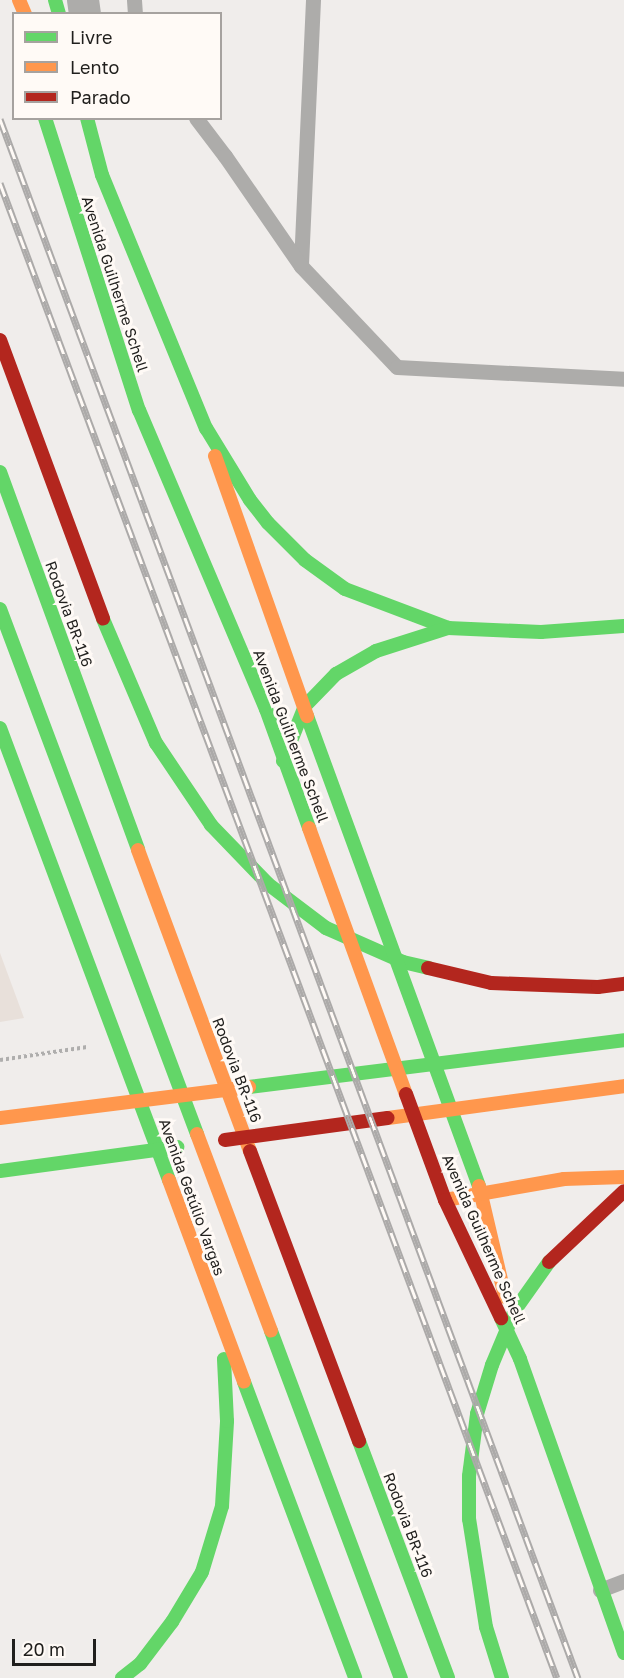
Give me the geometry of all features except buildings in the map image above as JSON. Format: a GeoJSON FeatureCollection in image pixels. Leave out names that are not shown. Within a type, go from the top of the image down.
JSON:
{"type":"FeatureCollection","features":[{"type":"Feature","properties":{"kind":"main road","name":"Avenida Guilherme Schell"},"geometry":{"type":"LineString","coordinates":[[46,120],[139,410],[266,709],[283,761],[445,1200],[520,1359]]}},
{"type":"Feature","properties":{"kind":"main road","name":"Avenida Guilherme Schell"},"geometry":{"type":"LineString","coordinates":[[76,120],[102,175],[206,428],[260,587],[482,1194],[520,1359],[624,1653]]}},
{"type":"Feature","properties":{"kind":"main road"},"geometry":{"type":"LineString","coordinates":[[88,120],[102,175]]}},
{"type":"Feature","properties":{"kind":"main road"},"geometry":{"type":"LineString","coordinates":[[0,340],[113,646],[156,743],[211,825],[268,884],[326,928],[403,962],[490,983],[598,987],[624,984]]}},
{"type":"Feature","properties":{"kind":"main road"},"geometry":{"type":"LineString","coordinates":[[206,428],[250,500],[283,540],[305,560],[345,589],[400,612],[448,628],[541,632],[624,626]]}},
{"type":"Feature","properties":{"kind":"main road","name":"Rodovia BR-116"},"geometry":{"type":"LineString","coordinates":[[0,472],[149,881],[448,1678]]}},
{"type":"Feature","properties":{"kind":"main road"},"geometry":{"type":"LineString","coordinates":[[0,609],[401,1678]]}},
{"type":"Feature","properties":{"kind":"main road"},"geometry":{"type":"LineString","coordinates":[[283,761],[305,706],[323,685],[347,667],[376,651],[448,628]]}},
{"type":"Feature","properties":{"kind":"main road","name":"Avenida Getúlio Vargas"},"geometry":{"type":"LineString","coordinates":[[0,728],[355,1678]]}},
{"type":"Feature","properties":{"kind":"main road"},"geometry":{"type":"LineString","coordinates":[[0,1118],[624,1040]]}},
{"type":"Feature","properties":{"kind":"main road"},"geometry":{"type":"LineString","coordinates":[[0,1171],[624,1086]]}},
{"type":"Feature","properties":{"kind":"main road"},"geometry":{"type":"LineString","coordinates":[[445,1200],[564,1179],[624,1178]]}},
{"type":"Feature","properties":{"kind":"main road"},"geometry":{"type":"LineString","coordinates":[[502,1678],[486,1627],[470,1519],[469,1476],[477,1414],[492,1365],[514,1310],[545,1265],[624,1191]]}},
{"type":"Feature","properties":{"kind":"main road"},"geometry":{"type":"LineString","coordinates":[[122,1678],[140,1664],[171,1622],[202,1572],[222,1506],[227,1421],[223,1327]]}},
{"type":"Feature","properties":{"kind":"street"},"geometry":{"type":"LineString","coordinates":[[96,120],[102,175]]}},
{"type":"Feature","properties":{"kind":"lane"},"geometry":{"type":"LineString","coordinates":[[301,266],[314,0]]}},
{"type":"Feature","properties":{"kind":"lane"},"geometry":{"type":"LineString","coordinates":[[197,120],[225,156],[301,266],[397,367],[624,379]]}},
{"type":"Feature","properties":{"kind":"lane"},"geometry":{"type":"LineString","coordinates":[[600,1590],[624,1581]]}},
{"type":"Feature","properties":{"kind":"path"},"geometry":{"type":"LineString","coordinates":[[0,1060],[117,1042]]}},
{"type":"Feature","properties":{"kind":"shaded area"},"geometry":{"type":"Polygon","coordinates":[[[0,953],[24,1018],[0,1022],[0,953]]]}},
{"type":"Feature","properties":{"kind":"railway"},"geometry":{"type":"LineString","coordinates":[[0,119],[578,1678]]}},
{"type":"Feature","properties":{"kind":"railway"},"geometry":{"type":"LineString","coordinates":[[0,183],[557,1678]]}},
{"type":"Feature","properties":{"kind":"traffic: fast"},"geometry":{"type":"LineString","coordinates":[[55,0],[58,12]]}},
{"type":"Feature","properties":{"kind":"traffic: fast"},"geometry":{"type":"LineString","coordinates":[[46,120],[139,410],[266,709],[309,828]]}},
{"type":"Feature","properties":{"kind":"traffic: fast"},"geometry":{"type":"LineString","coordinates":[[88,120],[102,175],[206,428]]}},
{"type":"Feature","properties":{"kind":"traffic: fast"},"geometry":{"type":"LineString","coordinates":[[206,428],[250,500],[268,523],[305,560],[345,589],[448,628],[541,632],[624,626]]}},
{"type":"Feature","properties":{"kind":"traffic: fast"},"geometry":{"type":"LineString","coordinates":[[0,472],[138,850]]}},
{"type":"Feature","properties":{"kind":"traffic: fast"},"geometry":{"type":"LineString","coordinates":[[0,609],[197,1134]]}},
{"type":"Feature","properties":{"kind":"traffic: fast"},"geometry":{"type":"LineString","coordinates":[[103,619],[156,743],[211,825],[268,884],[326,928],[403,962],[428,968]]}},
{"type":"Feature","properties":{"kind":"traffic: fast"},"geometry":{"type":"LineString","coordinates":[[283,761],[305,706],[336,674],[376,651],[448,628]]}},
{"type":"Feature","properties":{"kind":"traffic: fast"},"geometry":{"type":"LineString","coordinates":[[307,716],[479,1186]]}},
{"type":"Feature","properties":{"kind":"traffic: fast"},"geometry":{"type":"LineString","coordinates":[[0,728],[169,1180]]}},
{"type":"Feature","properties":{"kind":"traffic: fast"},"geometry":{"type":"LineString","coordinates":[[249,1087],[624,1040]]}},
{"type":"Feature","properties":{"kind":"traffic: fast"},"geometry":{"type":"LineString","coordinates":[[0,1171],[177,1147]]}},
{"type":"Feature","properties":{"kind":"traffic: fast"},"geometry":{"type":"LineString","coordinates":[[502,1678],[486,1627],[469,1519],[469,1476],[477,1414],[492,1365],[515,1310],[549,1262]]}},
{"type":"Feature","properties":{"kind":"traffic: fast"},"geometry":{"type":"LineString","coordinates":[[501,1318],[520,1359],[624,1653]]}},
{"type":"Feature","properties":{"kind":"traffic: fast"},"geometry":{"type":"LineString","coordinates":[[271,1331],[401,1678]]}},
{"type":"Feature","properties":{"kind":"traffic: fast"},"geometry":{"type":"LineString","coordinates":[[122,1678],[140,1664],[172,1622],[202,1572],[222,1506],[227,1421],[224,1359]]}},
{"type":"Feature","properties":{"kind":"traffic: fast"},"geometry":{"type":"LineString","coordinates":[[244,1382],[355,1678]]}},
{"type":"Feature","properties":{"kind":"traffic: fast"},"geometry":{"type":"LineString","coordinates":[[359,1441],[448,1678]]}},
{"type":"Feature","properties":{"kind":"traffic: slow"},"geometry":{"type":"LineString","coordinates":[[19,0],[24,12]]}},
{"type":"Feature","properties":{"kind":"traffic: slow"},"geometry":{"type":"LineString","coordinates":[[215,456],[307,716]]}},
{"type":"Feature","properties":{"kind":"traffic: slow"},"geometry":{"type":"LineString","coordinates":[[309,828],[406,1094]]}},
{"type":"Feature","properties":{"kind":"traffic: slow"},"geometry":{"type":"LineString","coordinates":[[138,850],[250,1151]]}},
{"type":"Feature","properties":{"kind":"traffic: slow"},"geometry":{"type":"LineString","coordinates":[[388,1118],[624,1086]]}},
{"type":"Feature","properties":{"kind":"traffic: slow"},"geometry":{"type":"LineString","coordinates":[[0,1118],[249,1087]]}},
{"type":"Feature","properties":{"kind":"traffic: slow"},"geometry":{"type":"LineString","coordinates":[[197,1134],[271,1331]]}},
{"type":"Feature","properties":{"kind":"traffic: slow"},"geometry":{"type":"LineString","coordinates":[[445,1200],[564,1179],[624,1177]]}},
{"type":"Feature","properties":{"kind":"traffic: slow"},"geometry":{"type":"LineString","coordinates":[[169,1180],[244,1382]]}},
{"type":"Feature","properties":{"kind":"traffic: slow"},"geometry":{"type":"LineString","coordinates":[[479,1186],[505,1297]]}},
{"type":"Feature","properties":{"kind":"traffic: jam"},"geometry":{"type":"LineString","coordinates":[[0,340],[103,619]]}},
{"type":"Feature","properties":{"kind":"traffic: jam"},"geometry":{"type":"LineString","coordinates":[[428,968],[491,983],[598,987],[624,984]]}},
{"type":"Feature","properties":{"kind":"traffic: jam"},"geometry":{"type":"LineString","coordinates":[[406,1094],[445,1200],[501,1318]]}},
{"type":"Feature","properties":{"kind":"traffic: jam"},"geometry":{"type":"LineString","coordinates":[[225,1140],[388,1118]]}},
{"type":"Feature","properties":{"kind":"traffic: jam"},"geometry":{"type":"LineString","coordinates":[[250,1151],[359,1441]]}},
{"type":"Feature","properties":{"kind":"traffic: jam"},"geometry":{"type":"LineString","coordinates":[[549,1262],[624,1191]]}}]}
